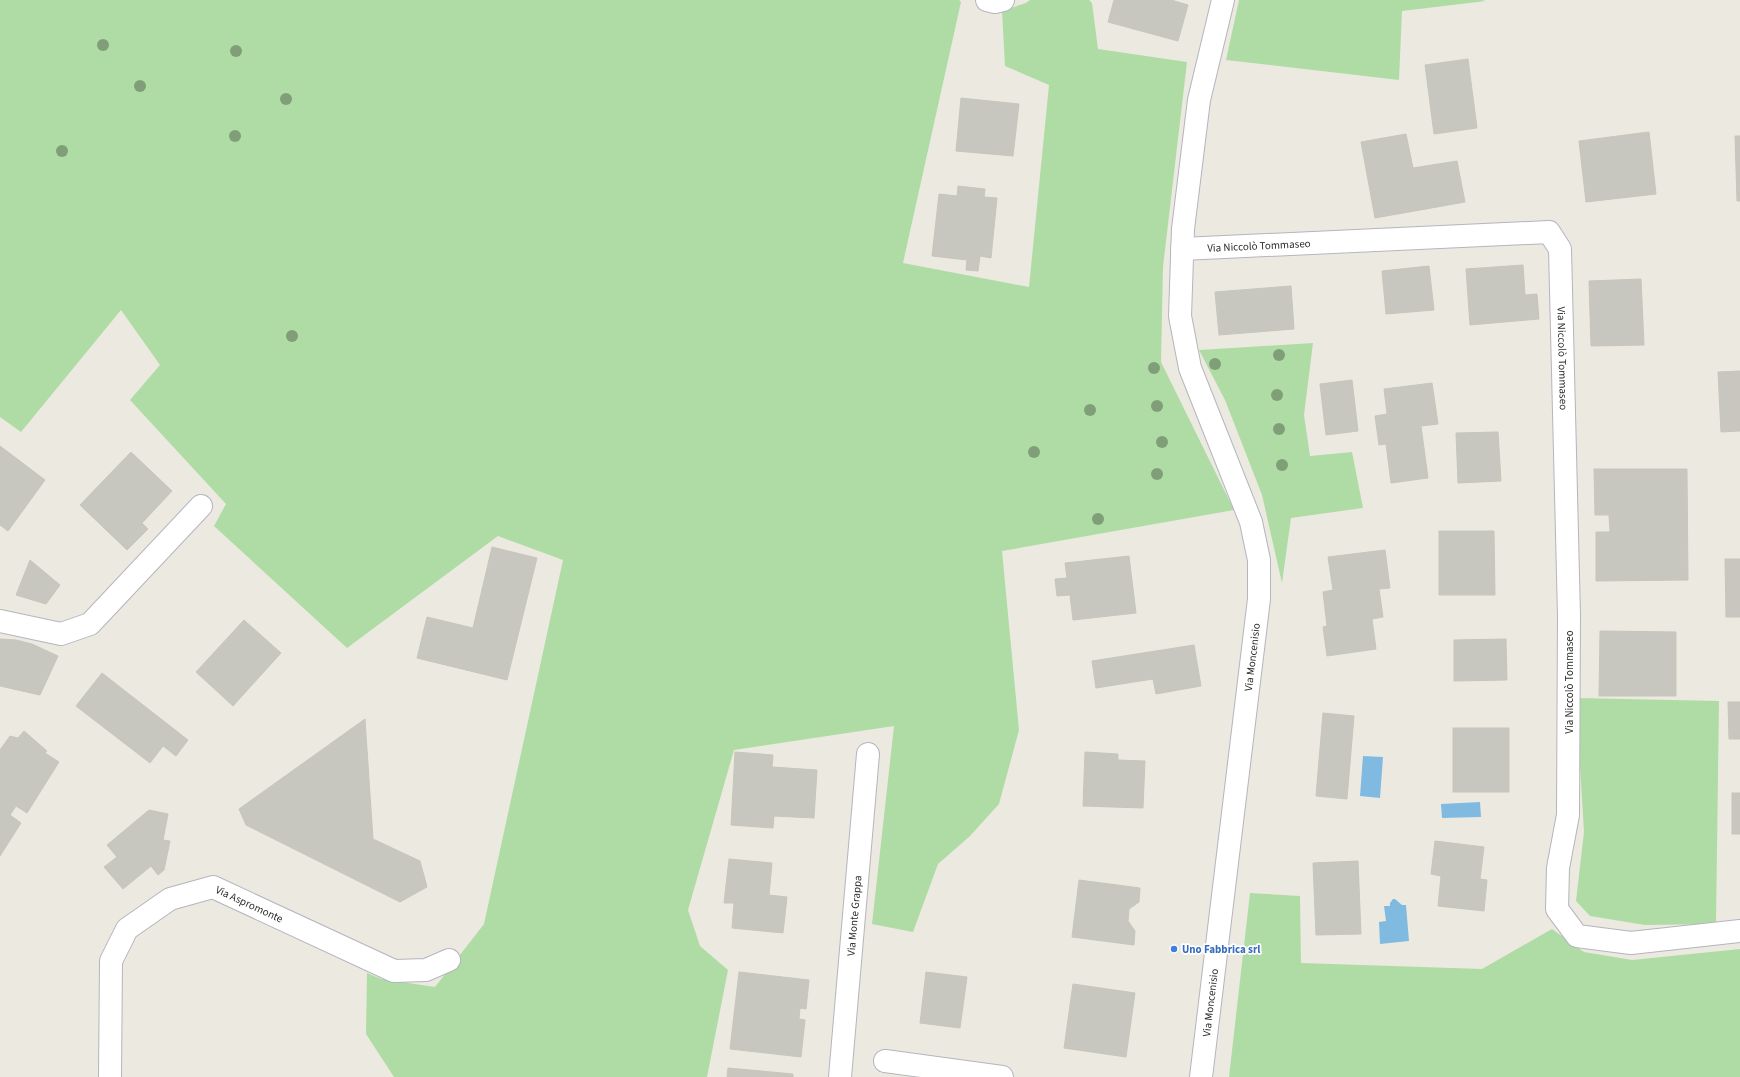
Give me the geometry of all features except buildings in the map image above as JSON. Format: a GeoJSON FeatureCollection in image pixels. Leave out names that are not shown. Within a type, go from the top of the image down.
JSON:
{"type":"FeatureCollection","features":[{"type":"Feature","properties":{"kind":"street"},"geometry":{"type":"LineString","coordinates":[[987,0],[995,2],[1003,0]]}},
{"type":"Feature","properties":{"kind":"street"},"geometry":{"type":"LineString","coordinates":[[1182,249],[1199,100],[1223,0]]}},
{"type":"Feature","properties":{"kind":"street","name":"Via Niccolò Tommaseo"},"geometry":{"type":"LineString","coordinates":[[1182,249],[1549,232],[1560,249],[1569,616],[1568,815],[1558,868],[1557,909],[1577,936],[1631,943],[1740,931]]}},
{"type":"Feature","properties":{"kind":"street","name":"Via Moncenisio"},"geometry":{"type":"LineString","coordinates":[[1182,249],[1180,316],[1190,368],[1251,522],[1259,560],[1260,599],[1201,1077]]}},
{"type":"Feature","properties":{"kind":"street"},"geometry":{"type":"LineString","coordinates":[[0,621],[61,634],[90,624],[201,506]]}},
{"type":"Feature","properties":{"kind":"street","name":"Via Monte Grappa"},"geometry":{"type":"LineString","coordinates":[[840,1077],[868,754]]}},
{"type":"Feature","properties":{"kind":"street","name":"Via Aspromonte"},"geometry":{"type":"LineString","coordinates":[[110,1077],[111,961],[127,929],[170,900],[213,887],[394,971],[426,970],[449,960]]}},
{"type":"Feature","properties":{"kind":"street"},"geometry":{"type":"LineString","coordinates":[[884,1061],[1002,1077]]}},
{"type":"Feature","properties":{"kind":"green space"},"geometry":{"type":"Polygon","coordinates":[[[0,0],[959,0],[961,2],[903,263],[1029,287],[1049,85],[1005,66],[1002,11],[1026,3],[1030,0],[1089,0],[1092,3],[1098,49],[1187,62],[1163,267],[1161,362],[1234,510],[1002,551],[1019,730],[999,804],[970,836],[938,864],[913,932],[872,924],[894,726],[734,750],[688,910],[700,946],[728,970],[707,1077],[394,1077],[366,1034],[367,973],[381,979],[435,987],[484,924],[563,560],[498,536],[347,648],[214,526],[226,504],[130,400],[160,365],[121,310],[21,432],[0,417],[0,0]]]}},
{"type":"Feature","properties":{"kind":"green space"},"geometry":{"type":"Polygon","coordinates":[[[1239,0],[1486,1],[1402,11],[1399,80],[1226,60],[1239,0]]]}},
{"type":"Feature","properties":{"kind":"green space"},"geometry":{"type":"Polygon","coordinates":[[[1313,343],[1304,415],[1310,456],[1352,452],[1363,508],[1291,518],[1282,583],[1262,495],[1225,400],[1199,350],[1313,343]]]}},
{"type":"Feature","properties":{"kind":"green space"},"geometry":{"type":"Polygon","coordinates":[[[1576,698],[1719,701],[1716,924],[1645,925],[1590,916],[1576,901],[1584,832],[1576,698]]]}},
{"type":"Feature","properties":{"kind":"green space"},"geometry":{"type":"Polygon","coordinates":[[[1250,893],[1300,896],[1301,963],[1482,969],[1552,929],[1584,952],[1632,960],[1740,949],[1740,1077],[1229,1077],[1250,893]]]}},
{"type":"Feature","properties":{"kind":"water"},"geometry":{"type":"Polygon","coordinates":[[[1363,756],[1383,757],[1380,798],[1360,796],[1363,756]]]}},
{"type":"Feature","properties":{"kind":"water"},"geometry":{"type":"Polygon","coordinates":[[[1480,802],[1481,817],[1442,818],[1441,804],[1480,802]]]}},
{"type":"Feature","properties":{"kind":"water"},"geometry":{"type":"Polygon","coordinates":[[[1393,899],[1402,905],[1406,905],[1409,941],[1380,944],[1379,922],[1386,921],[1384,906],[1390,906],[1393,899]]]}},
{"type":"Feature","properties":{"kind":"place","name":"Uno Fabbrica srl"},"geometry":{"type":"Point","coordinates":[1174,949]}}]}
